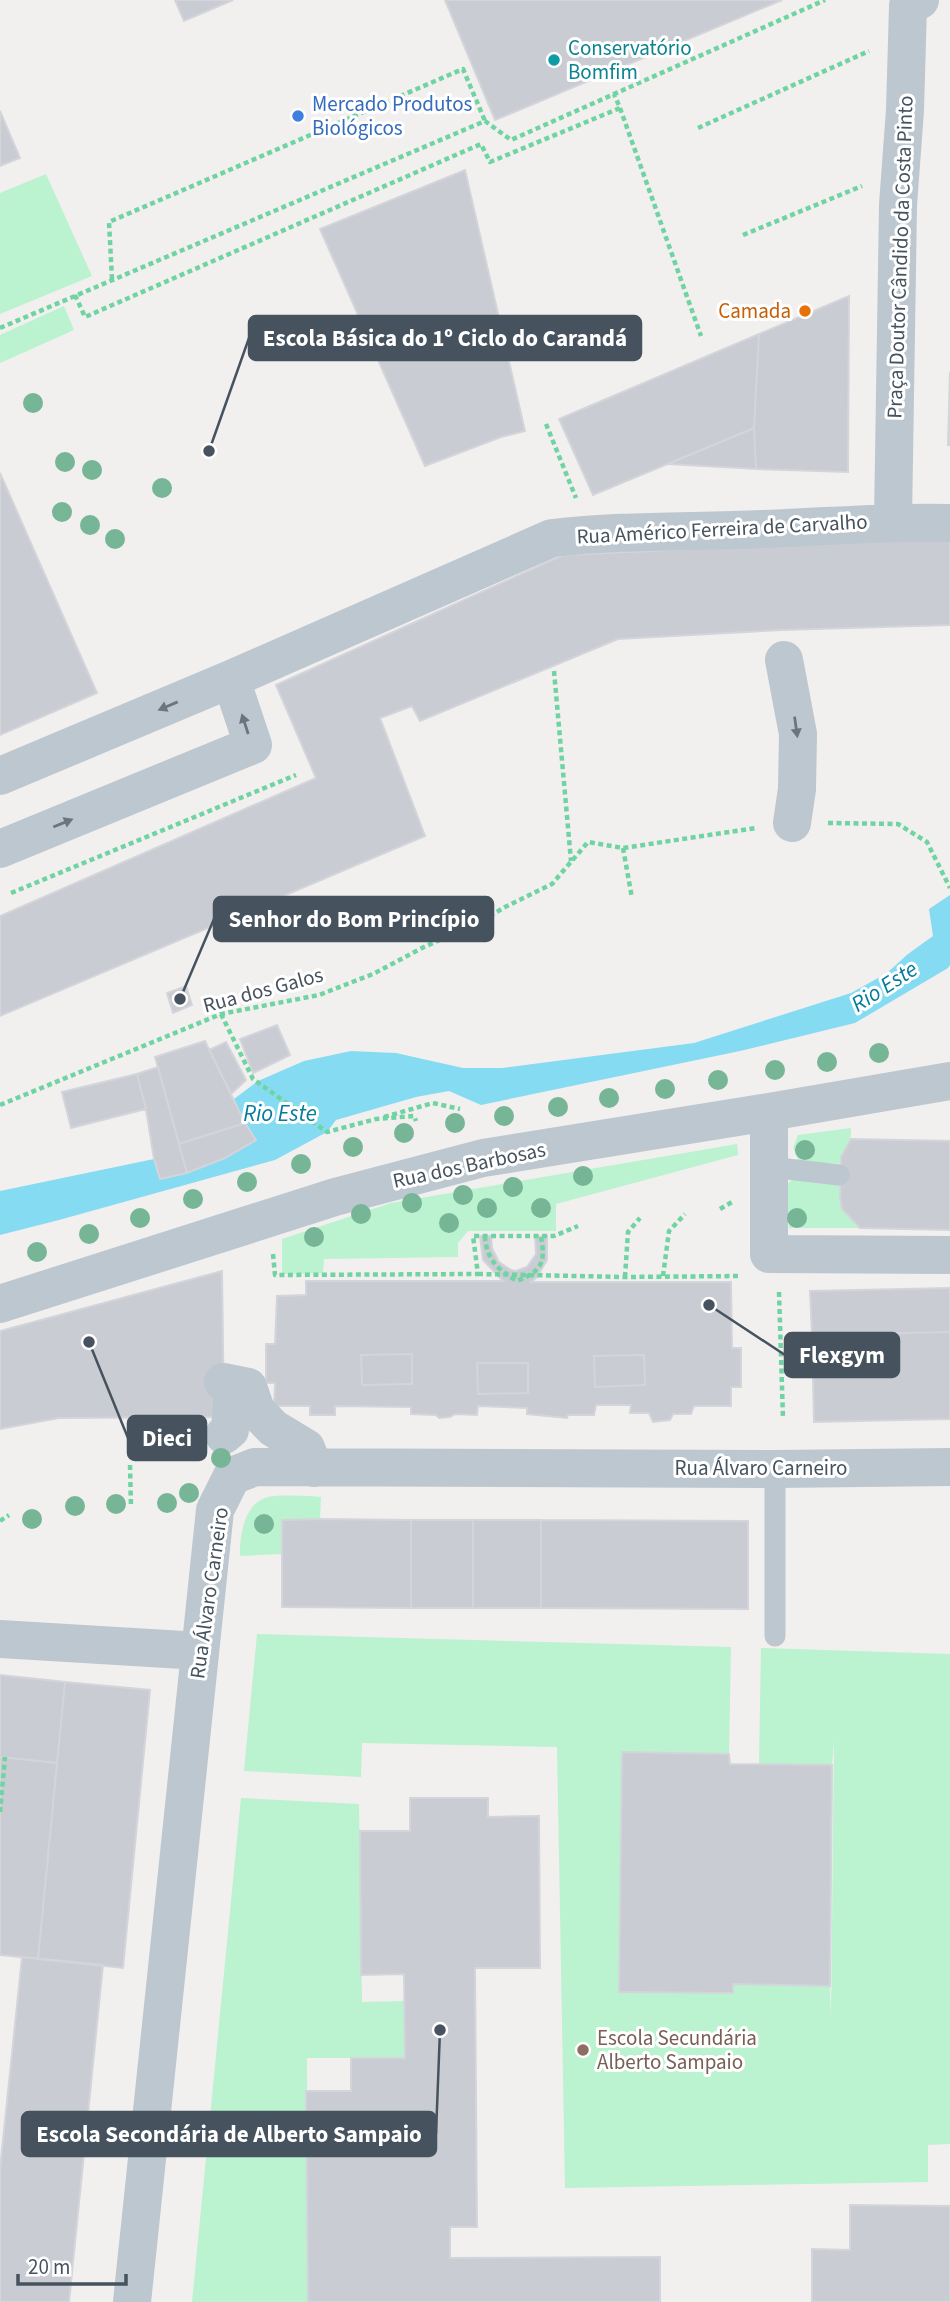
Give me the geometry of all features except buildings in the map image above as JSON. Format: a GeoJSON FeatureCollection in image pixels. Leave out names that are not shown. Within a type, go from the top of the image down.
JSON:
{"type":"FeatureCollection","features":[{"type":"Feature","properties":{"kind":"street","name":"Praça Doutor Cândido da Costa Pinto"},"geometry":{"type":"LineString","coordinates":[[893,522],[898,205],[905,110],[908,6],[920,0]]}},
{"type":"Feature","properties":{"kind":"street","name":"Rua Américo Ferreira de Carvalho"},"geometry":{"type":"LineString","coordinates":[[0,776],[231,679],[552,538],[590,534],[893,522],[950,523]]}},
{"type":"Feature","properties":{"kind":"street"},"geometry":{"type":"LineString","coordinates":[[784,660],[798,734],[797,789],[792,823]]}},
{"type":"Feature","properties":{"kind":"street"},"geometry":{"type":"LineString","coordinates":[[0,849],[253,745],[231,679]]}},
{"type":"Feature","properties":{"kind":"street","name":"Rua dos Barbosas"},"geometry":{"type":"LineString","coordinates":[[0,1304],[335,1197],[483,1158],[950,1080]]}},
{"type":"Feature","properties":{"kind":"street"},"geometry":{"type":"LineString","coordinates":[[769,1112],[769,1254],[950,1255]]}},
{"type":"Feature","properties":{"kind":"street"},"geometry":{"type":"LineString","coordinates":[[224,1434],[230,1430],[236,1384],[272,1428],[306,1448],[314,1468]]}},
{"type":"Feature","properties":{"kind":"street","name":"Rua Álvaro Carneiro"},"geometry":{"type":"LineString","coordinates":[[132,2302],[215,1510],[232,1476],[255,1467],[950,1467]]}},
{"type":"Feature","properties":{"kind":"street"},"geometry":{"type":"LineString","coordinates":[[0,1639],[200,1651]]}},
{"type":"Feature","properties":{"kind":"lane"},"geometry":{"type":"LineString","coordinates":[[770,1167],[839,1175]]}},
{"type":"Feature","properties":{"kind":"lane"},"geometry":{"type":"LineString","coordinates":[[775,1469],[775,1636]]}},
{"type":"Feature","properties":{"kind":"path"},"geometry":{"type":"LineString","coordinates":[[112,279],[109,222],[463,69],[485,121],[511,140],[825,0]]}},
{"type":"Feature","properties":{"kind":"path"},"geometry":{"type":"LineString","coordinates":[[698,128],[877,47]]}},
{"type":"Feature","properties":{"kind":"path"},"geometry":{"type":"LineString","coordinates":[[614,94],[701,337]]}},
{"type":"Feature","properties":{"kind":"path"},"geometry":{"type":"LineString","coordinates":[[75,295],[85,317],[481,144],[490,162],[620,108]]}},
{"type":"Feature","properties":{"kind":"path"},"geometry":{"type":"LineString","coordinates":[[0,328],[485,121]]}},
{"type":"Feature","properties":{"kind":"path"},"geometry":{"type":"LineString","coordinates":[[743,235],[867,184]]}},
{"type":"Feature","properties":{"kind":"path"},"geometry":{"type":"LineString","coordinates":[[546,424],[579,506]]}},
{"type":"Feature","properties":{"kind":"path"},"geometry":{"type":"LineString","coordinates":[[554,671],[571,861]]}},
{"type":"Feature","properties":{"kind":"path"},"geometry":{"type":"LineString","coordinates":[[10,893],[296,775]]}},
{"type":"Feature","properties":{"kind":"path","name":"Rua dos Galos"},"geometry":{"type":"LineString","coordinates":[[0,1105],[221,1014],[319,995],[373,974],[552,884],[588,842],[624,848],[632,898]]}},
{"type":"Feature","properties":{"kind":"path"},"geometry":{"type":"LineString","coordinates":[[945,878],[950,888]]}},
{"type":"Feature","properties":{"kind":"path"},"geometry":{"type":"LineString","coordinates":[[221,1014],[253,1079],[327,1132],[433,1102],[460,1109]]}},
{"type":"Feature","properties":{"kind":"path"},"geometry":{"type":"LineString","coordinates":[[376,1119],[414,1116],[416,1121]]}},
{"type":"Feature","properties":{"kind":"path"},"geometry":{"type":"LineString","coordinates":[[663,1276],[669,1231],[685,1213]]}},
{"type":"Feature","properties":{"kind":"path"},"geometry":{"type":"LineString","coordinates":[[625,1277],[628,1232],[640,1218]]}},
{"type":"Feature","properties":{"kind":"path"},"geometry":{"type":"LineString","coordinates":[[478,1274],[473,1236],[554,1236],[578,1226]]}},
{"type":"Feature","properties":{"kind":"path"},"geometry":{"type":"LineString","coordinates":[[485,1236],[485,1249],[498,1270],[517,1281],[538,1270],[544,1258],[541,1237]]}},
{"type":"Feature","properties":{"kind":"path"},"geometry":{"type":"LineString","coordinates":[[275,1275],[749,1276]]}},
{"type":"Feature","properties":{"kind":"path"},"geometry":{"type":"LineString","coordinates":[[778,1288],[783,1419]]}},
{"type":"Feature","properties":{"kind":"path"},"geometry":{"type":"LineString","coordinates":[[130,1465],[131,1507]]}},
{"type":"Feature","properties":{"kind":"path"},"geometry":{"type":"LineString","coordinates":[[0,1521],[9,1515]]}},
{"type":"Feature","properties":{"kind":"path"},"geometry":{"type":"LineString","coordinates":[[0,1812],[5,1757]]}},
{"type":"Feature","properties":{"kind":"green space"},"geometry":{"type":"Polygon","coordinates":[[[46,174],[92,276],[0,314],[0,193],[46,174]]]}},
{"type":"Feature","properties":{"kind":"green space"},"geometry":{"type":"Polygon","coordinates":[[[64,306],[74,330],[0,363],[0,335],[64,306]]]}},
{"type":"Feature","properties":{"kind":"green space"},"geometry":{"type":"Polygon","coordinates":[[[851,1128],[850,1139],[840,1164],[799,1162],[793,1148],[798,1135],[851,1128]]]}},
{"type":"Feature","properties":{"kind":"green space"},"geometry":{"type":"Polygon","coordinates":[[[737,1144],[738,1155],[556,1204],[556,1231],[468,1231],[458,1243],[458,1257],[324,1259],[323,1273],[282,1274],[282,1239],[391,1203],[737,1144]]]}},
{"type":"Feature","properties":{"kind":"green space"},"geometry":{"type":"Polygon","coordinates":[[[794,1178],[839,1184],[842,1209],[860,1228],[789,1228],[785,1186],[794,1178]]]}},
{"type":"Feature","properties":{"kind":"green space"},"geometry":{"type":"Polygon","coordinates":[[[275,1496],[321,1497],[320,1519],[282,1520],[282,1554],[240,1556],[244,1523],[252,1507],[265,1498],[275,1496]]]}},
{"type":"Feature","properties":{"kind":"green space"},"geometry":{"type":"Polygon","coordinates":[[[257,1634],[731,1647],[729,1754],[622,1753],[619,1991],[733,1993],[733,1984],[830,1986],[831,2020],[834,1741],[832,1765],[759,1764],[761,1648],[950,1654],[950,2144],[928,2145],[928,2182],[565,2188],[557,1747],[362,1743],[361,1777],[244,1771],[257,1634]]]}},
{"type":"Feature","properties":{"kind":"green space"},"geometry":{"type":"Polygon","coordinates":[[[241,1798],[359,1804],[362,2002],[405,2001],[405,2058],[307,2058],[308,2302],[192,2302],[241,1798]]]}},
{"type":"Feature","properties":{"kind":"water","name":"Rio Este"},"geometry":{"type":"Polygon","coordinates":[[[950,895],[948,968],[855,1023],[740,1051],[481,1105],[449,1091],[416,1097],[336,1120],[327,1132],[275,1160],[0,1235],[0,1191],[154,1159],[258,1081],[304,1061],[351,1051],[396,1053],[463,1068],[502,1068],[694,1043],[851,993],[887,973],[933,936],[929,909],[950,895]]]}},
{"type":"Feature","properties":{"kind":"place","name":"Conservatório Bomfim"},"geometry":{"type":"Point","coordinates":[554,60]}},
{"type":"Feature","properties":{"kind":"place","name":"Mercado Produtos Biológicos"},"geometry":{"type":"Point","coordinates":[298,116]}},
{"type":"Feature","properties":{"kind":"place","name":"Camada"},"geometry":{"type":"Point","coordinates":[805,311]}},
{"type":"Feature","properties":{"kind":"place","name":"Escola Básica do 1º Ciclo do Carandá"},"geometry":{"type":"Point","coordinates":[209,451]}},
{"type":"Feature","properties":{"kind":"place","name":"Senhor do Bom Princípio"},"geometry":{"type":"Point","coordinates":[180,999]}},
{"type":"Feature","properties":{"kind":"place","name":"Flexgym"},"geometry":{"type":"Point","coordinates":[709,1305]}},
{"type":"Feature","properties":{"kind":"place","name":"Dieci"},"geometry":{"type":"Point","coordinates":[89,1342]}},
{"type":"Feature","properties":{"kind":"place","name":"Escola Secondária de Alberto Sampaio"},"geometry":{"type":"Point","coordinates":[440,2030]}},
{"type":"Feature","properties":{"kind":"place","name":"Escola Secundária Alberto Sampaio"},"geometry":{"type":"Point","coordinates":[583,2050]}}]}
